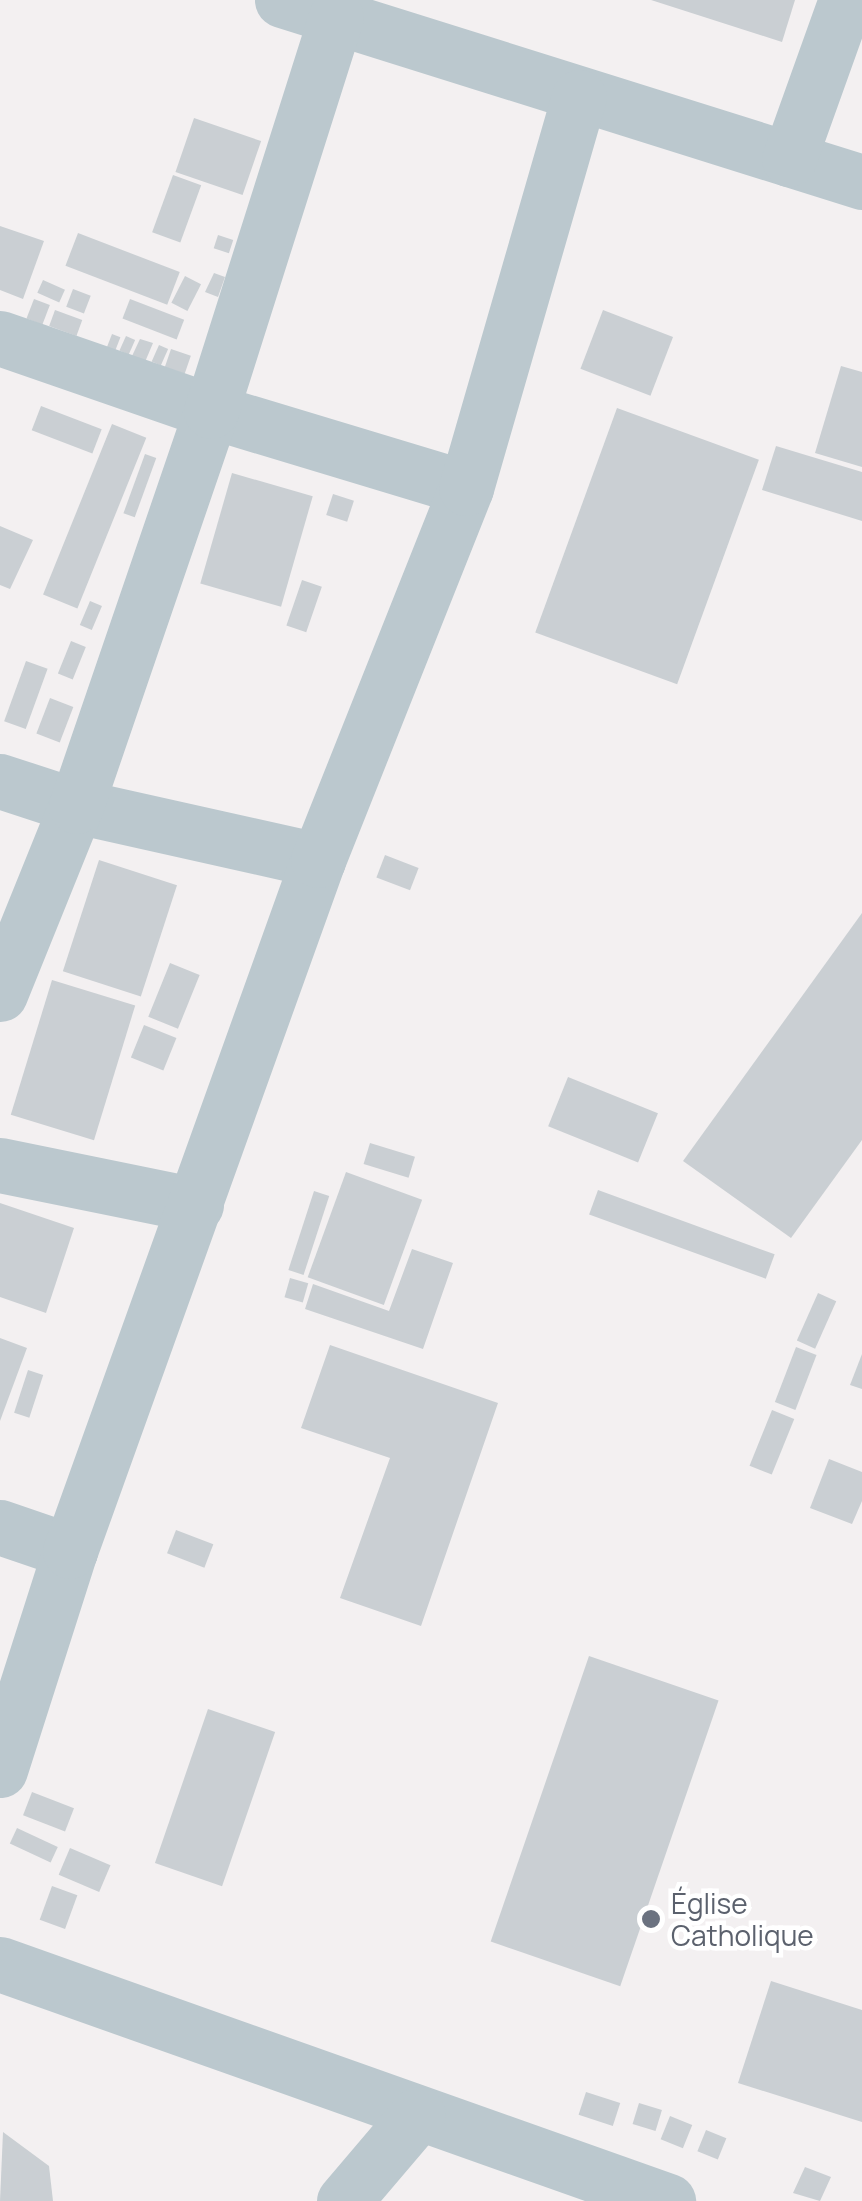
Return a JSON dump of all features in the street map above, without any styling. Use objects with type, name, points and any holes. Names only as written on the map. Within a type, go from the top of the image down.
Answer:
[{"type":"street","points":[[282,0],[580,97],[862,182]]},
{"type":"street","points":[[788,159],[846,0]]},
{"type":"street","points":[[0,994],[76,806],[211,410],[336,18]]},
{"type":"street","points":[[0,1770],[70,1550],[318,860],[466,488],[580,97]]},
{"type":"street","points":[[0,338],[211,410],[466,488]]},
{"type":"street","points":[[0,781],[76,806],[318,860]]},
{"type":"street","points":[[0,1165],[196,1205]]},
{"type":"street","points":[[0,1527],[70,1550]]},
{"type":"street","points":[[0,1964],[418,2114],[541,2183],[668,2201]]},
{"type":"street","points":[[344,2201],[418,2114]]},
{"type":"building","points":[[651,0],[795,0],[782,42]]},
{"type":"building","points":[[194,118],[261,141],[243,195],[175,172]]},
{"type":"building","points":[[173,175],[201,185],[180,243],[152,232]]},
{"type":"building","points":[[0,226],[44,241],[23,299],[0,290]]},
{"type":"building","points":[[78,233],[180,272],[167,305],[65,266]]},
{"type":"building","points":[[218,235],[233,240],[229,253],[214,248]]},
{"type":"building","points":[[214,273],[225,277],[218,297],[205,292]]},
{"type":"building","points":[[185,276],[201,284],[187,311],[171,303]]},
{"type":"building","points":[[43,280],[65,290],[59,303],[37,293]]},
{"type":"building","points":[[73,289],[91,296],[84,314],[66,307]]},
{"type":"building","points":[[34,299],[50,305],[42,325],[26,319]]},
{"type":"building","points":[[130,299],[184,320],[177,339],[122,319]]},
{"type":"building","points":[[55,310],[82,320],[76,336],[49,326]]},
{"type":"building","points":[[603,310],[673,337],[650,396],[580,369]]},
{"type":"building","points":[[112,334],[120,337],[114,353],[106,350]]},
{"type":"building","points":[[126,336],[135,340],[129,355],[119,351]]},
{"type":"building","points":[[140,339],[153,343],[145,362],[132,356]]},
{"type":"building","points":[[159,345],[168,349],[161,366],[152,361]]},
{"type":"building","points":[[171,349],[191,356],[185,374],[165,367]]},
{"type":"building","points":[[841,366],[862,372],[862,467],[815,453]]},
{"type":"building","points":[[41,406],[102,429],[92,454],[32,430]]},
{"type":"building","points":[[617,408],[759,460],[677,684],[535,633]]},
{"type":"building","points":[[112,424],[146,438],[77,608],[43,595]]},
{"type":"building","points":[[776,446],[862,472],[862,521],[762,490]]},
{"type":"building","points":[[145,454],[156,458],[135,517],[123,513]]},
{"type":"building","points":[[232,473],[313,496],[281,607],[200,584]]},
{"type":"building","points":[[333,494],[354,501],[347,522],[326,515]]},
{"type":"building","points":[[0,526],[33,540],[10,589],[0,585]]},
{"type":"building","points":[[302,580],[322,587],[306,632],[286,625]]},
{"type":"building","points":[[90,601],[102,606],[92,630],[80,625]]},
{"type":"building","points":[[71,641],[86,647],[73,679],[58,673]]},
{"type":"building","points":[[26,661],[48,669],[26,729],[4,721]]},
{"type":"building","points":[[50,698],[73,707],[60,742],[36,733]]},
{"type":"building","points":[[385,855],[419,868],[410,890],[376,877]]},
{"type":"building","points":[[99,860],[177,885],[141,997],[63,971]]},
{"type":"building","points":[[862,913],[862,1140],[791,1238],[683,1161]]},
{"type":"building","points":[[170,963],[200,975],[178,1029],[148,1017]]},
{"type":"building","points":[[52,980],[135,1005],[94,1140],[11,1115]]},
{"type":"building","points":[[144,1025],[176,1038],[163,1071],[131,1057]]},
{"type":"building","points":[[568,1077],[658,1113],[638,1162],[548,1126]]},
{"type":"building","points":[[370,1143],[415,1157],[409,1178],[364,1164]]},
{"type":"building","points":[[346,1172],[422,1200],[384,1305],[308,1277]]},
{"type":"building","points":[[598,1190],[775,1254],[766,1279],[589,1214]]},
{"type":"building","points":[[314,1191],[329,1196],[304,1275],[288,1270]]},
{"type":"building","points":[[0,1203],[74,1228],[46,1313],[0,1297]]},
{"type":"building","points":[[412,1249],[453,1263],[423,1349],[305,1309],[313,1284],[389,1311]]},
{"type":"building","points":[[290,1278],[308,1283],[303,1302],[284,1297]]},
{"type":"building","points":[[818,1293],[836,1301],[815,1349],[797,1341]]},
{"type":"building","points":[[0,1338],[27,1348],[0,1421]]},
{"type":"building","points":[[330,1345],[498,1403],[421,1626],[340,1598],[390,1458],[301,1428]]},
{"type":"building","points":[[796,1347],[817,1355],[795,1410],[775,1402]]},
{"type":"building","points":[[862,1354],[862,1389],[850,1385]]},
{"type":"building","points":[[28,1370],[43,1375],[29,1418],[14,1413]]},
{"type":"building","points":[[772,1410],[794,1419],[772,1475],[750,1466]]},
{"type":"building","points":[[829,1459],[862,1472],[862,1501],[852,1524],[810,1508]]},
{"type":"building","points":[[176,1530],[213,1544],[204,1568],[167,1553]]},
{"type":"building","points":[[589,1656],[719,1701],[620,1986],[491,1942]]},
{"type":"building","points":[[208,1709],[275,1732],[222,1886],[155,1863]]},
{"type":"building","points":[[32,1792],[74,1808],[65,1831],[23,1815]]},
{"type":"building","points":[[17,1828],[58,1847],[51,1862],[10,1843]]},
{"type":"building","points":[[70,1848],[111,1865],[99,1892],[59,1875]]},
{"type":"building","points":[[52,1886],[77,1895],[65,1929],[40,1920]]},
{"type":"building","points":[[771,1981],[862,2010],[862,2122],[738,2083]]},
{"type":"building","points":[[586,2092],[620,2103],[613,2126],[579,2115]]},
{"type":"building","points":[[639,2103],[662,2110],[656,2131],[633,2124]]},
{"type":"building","points":[[670,2116],[692,2125],[683,2148],[661,2139]]},
{"type":"building","points":[[706,2130],[726,2138],[718,2160],[697,2151]]},
{"type":"building","points":[[3,2132],[49,2166],[53,2201],[0,2201]]},
{"type":"building","points":[[805,2167],[831,2177],[820,2201],[793,2193]]},
{"type":"place","name":"Église Catholique","points":[[651,1919]]}]
